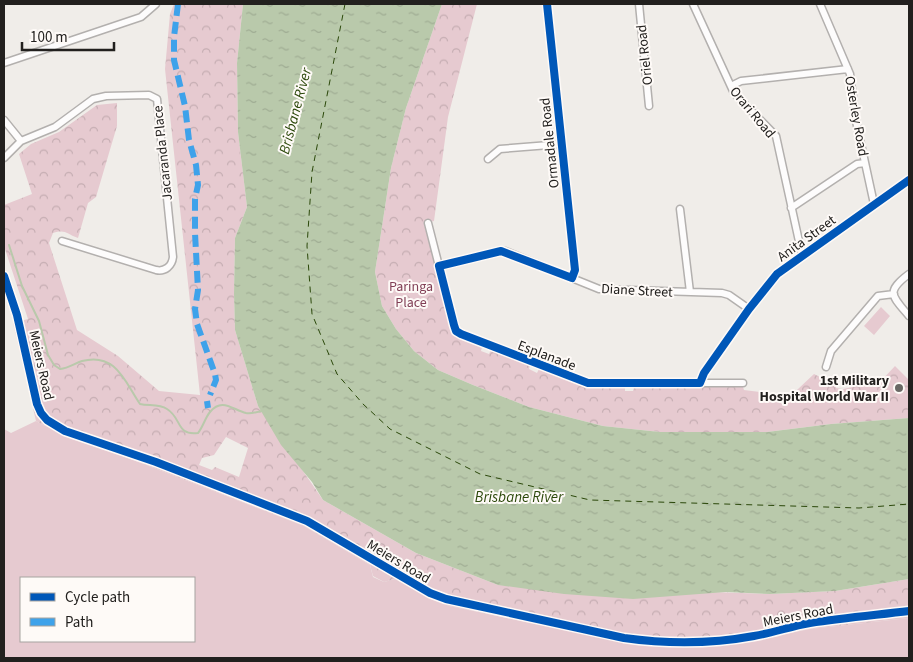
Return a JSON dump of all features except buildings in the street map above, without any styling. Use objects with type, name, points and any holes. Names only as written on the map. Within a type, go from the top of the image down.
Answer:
[{"type":"street","points":[[4,63],[141,17],[156,4]]},
{"type":"street","name":"Ormadale Road","points":[[546,4],[575,270],[572,278]]},
{"type":"street","name":"Oriel Road","points":[[639,4],[649,106]]},
{"type":"street","name":"Orari Road","points":[[694,4],[734,93],[776,136],[802,255]]},
{"type":"street","name":"Osterley Road","points":[[820,4],[848,69],[856,121],[874,204]]},
{"type":"street","points":[[730,86],[741,81],[848,69]]},
{"type":"street","name":"Jacaranda Place","points":[[4,158],[21,141],[55,128],[90,101],[99,97],[149,95],[157,99],[173,257],[170,266],[164,270],[156,270],[62,241]]},
{"type":"street","points":[[4,120],[21,141]]},
{"type":"street","points":[[488,159],[500,149],[562,144]]},
{"type":"street","points":[[792,208],[857,164],[865,163]]},
{"type":"street","name":"Anita Street","points":[[700,382],[749,309],[777,274],[909,180]]},
{"type":"street","points":[[680,209],[690,292]]},
{"type":"street","name":"Esplanade","points":[[428,223],[454,325],[461,334],[588,382],[743,383]]},
{"type":"street","name":"Diane Street","points":[[439,266],[501,251],[599,289],[722,293],[729,295],[749,309]]},
{"type":"street","points":[[909,274],[896,284],[894,294],[894,299],[909,316]]},
{"type":"street","name":"Meiers Road","points":[[4,276],[18,315],[39,409],[47,420],[65,431],[156,462],[307,521],[430,593],[446,599],[624,638],[688,643],[721,641],[755,636],[811,623],[909,611]]},
{"type":"street","points":[[826,367],[830,351],[878,296],[894,294]]},
{"type":"green space","points":[[174,4],[243,4],[237,63],[238,132],[247,207],[235,238],[235,330],[258,406],[323,500],[416,553],[498,585],[770,594],[835,591],[909,579],[909,618],[810,629],[745,642],[685,647],[635,644],[449,606],[395,579],[384,582],[373,576],[370,565],[304,526],[36,421],[13,323],[28,319],[4,246],[4,205],[32,194],[19,154],[31,144],[59,132],[97,105],[117,103],[117,126],[96,197],[88,203],[78,238],[63,232],[57,232],[53,233],[49,243],[77,330],[118,356],[159,391],[200,395],[165,69],[170,14]],"holes":[[[226,437],[248,448],[239,477],[215,467],[212,470],[199,465],[202,458],[214,455]]]},
{"type":"green space","name":"Paringa Place","points":[[442,4],[477,4],[448,117],[434,221],[424,224],[454,333],[482,347],[481,351],[489,354],[491,350],[530,365],[529,369],[537,373],[539,369],[584,385],[625,387],[625,391],[633,391],[634,387],[743,387],[744,390],[767,393],[782,404],[814,374],[824,379],[837,378],[836,388],[843,389],[881,381],[895,366],[909,380],[909,418],[831,424],[767,432],[660,432],[603,426],[529,407],[473,385],[438,370],[414,351],[396,329],[382,306],[375,272],[391,168],[406,108]]},
{"type":"green space","points":[[881,307],[890,316],[874,335],[864,326]]},
{"type":"green space","points":[[36,421],[304,526],[370,565],[373,577],[384,582],[395,579],[449,606],[635,644],[745,642],[810,629],[909,618],[909,658],[4,658],[4,429],[11,433]]},
{"type":"water","name":"Brisbane River","points":[[243,4],[442,4],[406,108],[391,168],[375,272],[382,306],[396,329],[414,351],[438,370],[473,385],[529,407],[603,426],[660,432],[767,432],[831,424],[909,418],[909,579],[835,591],[770,594],[726,592],[633,599],[564,594],[498,585],[416,553],[323,500],[312,482],[281,445],[258,406],[235,330],[235,238],[247,207],[238,132],[237,63]]},
{"type":"waterway","points":[[9,245],[22,286],[39,321],[48,355],[54,365],[60,369],[82,361],[94,359],[103,361],[118,371],[140,404],[164,407],[172,413],[186,432],[198,433],[210,412],[219,405],[228,406],[246,413],[262,411]]},
{"type":"ferry route","points":[[345,4],[312,172],[307,246],[312,314],[337,374],[363,404],[390,429],[480,474],[590,500],[859,508],[909,504]]},
{"type":"marked path","points":[[178,4],[174,37],[174,60],[185,106],[189,140],[196,165],[198,185],[195,199],[195,233],[198,290],[195,309],[197,324],[215,374],[216,380],[210,395]]},
{"type":"marked path","points":[[207,401],[208,408]]},
{"type":"cycle path","points":[[547,4],[575,270],[572,278],[501,251],[439,266],[454,325],[456,331],[461,334],[588,383],[700,383],[704,373],[749,309],[777,274],[909,180]]},
{"type":"cycle path","points":[[4,276],[17,315],[37,404],[47,420],[65,431],[156,462],[307,521],[430,593],[446,599],[624,638],[673,642],[738,639],[810,623],[909,611]]},
{"type":"place","name":"1st Military Hospital World War II","points":[[899,388]]}]
